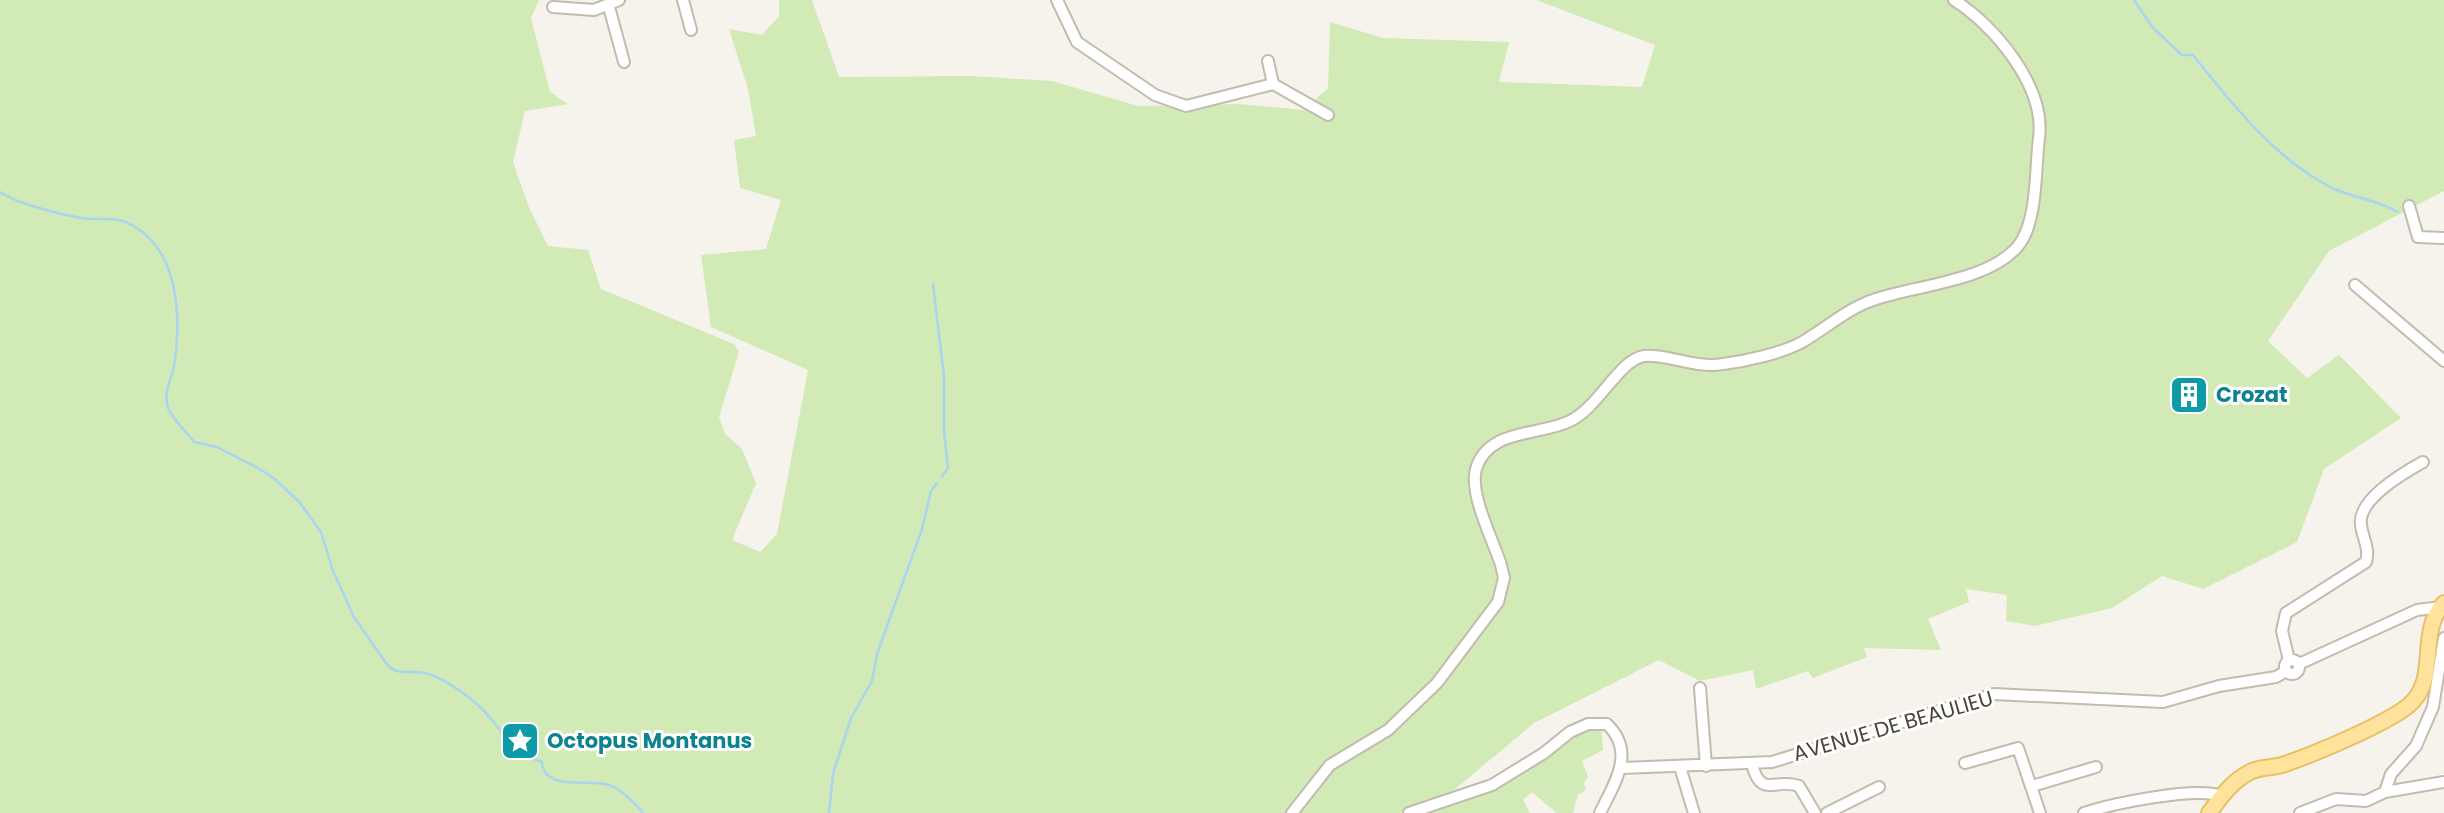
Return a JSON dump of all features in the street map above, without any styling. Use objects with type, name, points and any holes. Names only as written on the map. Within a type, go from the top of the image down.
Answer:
[{"type":"main road","points":[[2209,813],[2221,796],[2250,772],[2278,766],[2318,751],[2407,706],[2420,694],[2426,681],[2439,610]]},
{"type":"street","points":[[683,0],[691,30]]},
{"type":"street","points":[[1057,0],[1077,42],[1156,95],[1186,106],[1273,84],[1328,115]]},
{"type":"street","points":[[1292,813],[1330,765],[1388,730],[1437,683],[1498,601],[1504,578],[1473,485],[1477,467],[1490,449],[1510,436],[1569,422],[1606,392],[1631,361],[1646,356],[1679,363],[1720,365],[1784,350],[1803,342],[1853,308],[1878,298],[1974,273],[2004,258],[2018,246],[2030,226],[2039,116],[2024,76],[1998,37],[1985,23],[1954,0]]},
{"type":"street","points":[[553,6],[583,10],[614,3],[624,62]]},
{"type":"street","points":[[1268,61],[1273,84]]},
{"type":"street","points":[[2409,206],[2418,237],[2444,238]]},
{"type":"street","points":[[2355,285],[2444,362]]},
{"type":"street","points":[[2292,665],[2281,631],[2286,613],[2365,562],[2369,551],[2360,523],[2367,502],[2402,474],[2423,462]]},
{"type":"street","name":"AVENUE DE BEAULIEU","points":[[1622,768],[1772,762],[1994,694],[2163,702],[2219,686],[2276,677],[2292,665],[2417,610],[2439,610]]},
{"type":"street","points":[[2385,792],[2391,774],[2416,746],[2433,707],[2444,638]]},
{"type":"street","points":[[1700,688],[1706,766]]},
{"type":"street","points":[[1409,813],[1492,785],[1545,753],[1570,732],[1588,724],[1607,724],[1615,731],[1623,746],[1622,768],[1600,813]]},
{"type":"street","points":[[1965,763],[2017,747],[2022,754],[2040,813]]},
{"type":"street","points":[[1752,764],[1757,779],[1765,785],[1799,786],[1815,813]]},
{"type":"street","points":[[1680,767],[1694,813]]},
{"type":"street","points":[[2032,786],[2096,767]]},
{"type":"street","points":[[2300,813],[2336,799],[2366,801],[2385,792],[2444,782]]},
{"type":"street","points":[[1827,813],[1879,787]]},
{"type":"street","points":[[2084,813],[2112,804],[2175,796],[2208,793],[2221,796]]},
{"type":"green space","points":[[0,0],[539,0],[531,18],[550,92],[568,104],[525,111],[513,162],[528,205],[548,246],[588,250],[601,289],[734,344],[739,352],[719,417],[725,434],[742,449],[756,483],[732,540],[760,552],[777,534],[808,370],[711,327],[701,255],[766,249],[781,200],[740,188],[734,140],[756,136],[748,89],[729,29],[762,35],[779,16],[779,0],[812,0],[839,77],[972,76],[1052,81],[1138,106],[1239,104],[1304,110],[1328,88],[1330,22],[1383,38],[1509,42],[1499,82],[1642,87],[1655,45],[1536,0],[2444,0],[2444,191],[2329,251],[2268,341],[2307,378],[2339,355],[2401,418],[2324,469],[2297,542],[2203,589],[2162,576],[2112,608],[2035,626],[2006,621],[2007,595],[1966,589],[1969,602],[1928,619],[1941,650],[1864,648],[1867,657],[1813,678],[1808,671],[1756,689],[1753,670],[1700,681],[1659,660],[1534,723],[1436,805],[1492,785],[1570,732],[1601,723],[1603,750],[1582,761],[1588,777],[1583,784],[1586,786],[1584,792],[1578,794],[1573,813],[1556,813],[1532,792],[1523,800],[1530,813],[0,813]]},
{"type":"waterway","points":[[2134,0],[2153,28],[2182,55],[2193,55],[2239,111],[2292,162],[2332,188],[2398,212]]},
{"type":"waterway","points":[[0,192],[62,214],[129,223],[151,240],[162,255],[169,272],[177,310],[174,366],[166,397],[170,412],[194,442],[217,447],[258,468],[275,479],[300,503],[321,532],[333,571],[354,617],[388,666],[401,672],[430,675],[455,687],[480,707],[522,752],[542,762],[545,772],[551,778],[614,787],[643,813]]},
{"type":"waterway","points":[[933,284],[944,376],[944,431],[948,468],[942,476]]},
{"type":"waterway","points":[[829,813],[833,774],[851,718],[872,681],[877,654],[922,529],[931,491],[937,483]]},
{"type":"place","name":"Crozat","points":[[2189,395]]},
{"type":"place","name":"Octopus Montanus","points":[[520,741]]}]
